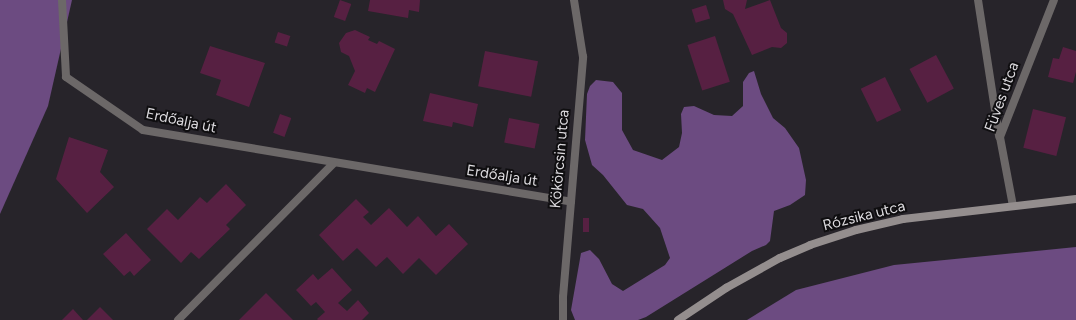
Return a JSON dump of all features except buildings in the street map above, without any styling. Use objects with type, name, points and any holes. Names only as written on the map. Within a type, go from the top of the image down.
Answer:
[{"type":"main road","name":"Rózsika utca","points":[[678,320],[726,288],[780,258],[810,245],[856,230],[903,219],[1076,199]]},
{"type":"street","name":"Erdőalja út","points":[[62,0],[66,77],[143,130],[571,202]]},
{"type":"street","name":"Kökörcsin utca","points":[[563,320],[563,297],[583,57],[574,0]]},
{"type":"street","points":[[978,0],[1000,137]]},
{"type":"street","name":"Füves utca","points":[[1013,206],[1000,137],[1054,0]]},
{"type":"street","points":[[178,320],[334,163]]},
{"type":"shaded area","points":[[0,0],[72,0],[48,106],[0,214]]},
{"type":"shaded area","points":[[754,71],[761,94],[773,118],[785,128],[799,148],[806,180],[805,195],[790,205],[774,211],[770,241],[766,245],[752,251],[646,317],[638,320],[575,320],[571,310],[581,253],[590,250],[599,259],[612,284],[623,291],[665,265],[670,258],[660,228],[643,209],[627,205],[603,175],[592,165],[585,140],[587,94],[590,86],[596,80],[613,82],[622,93],[622,130],[633,150],[662,160],[679,147],[682,133],[681,114],[684,107],[694,106],[714,115],[732,116],[743,106],[743,82],[749,73]]},
{"type":"shaded area","points":[[1076,247],[1076,320],[747,320],[796,290],[894,265]]}]
